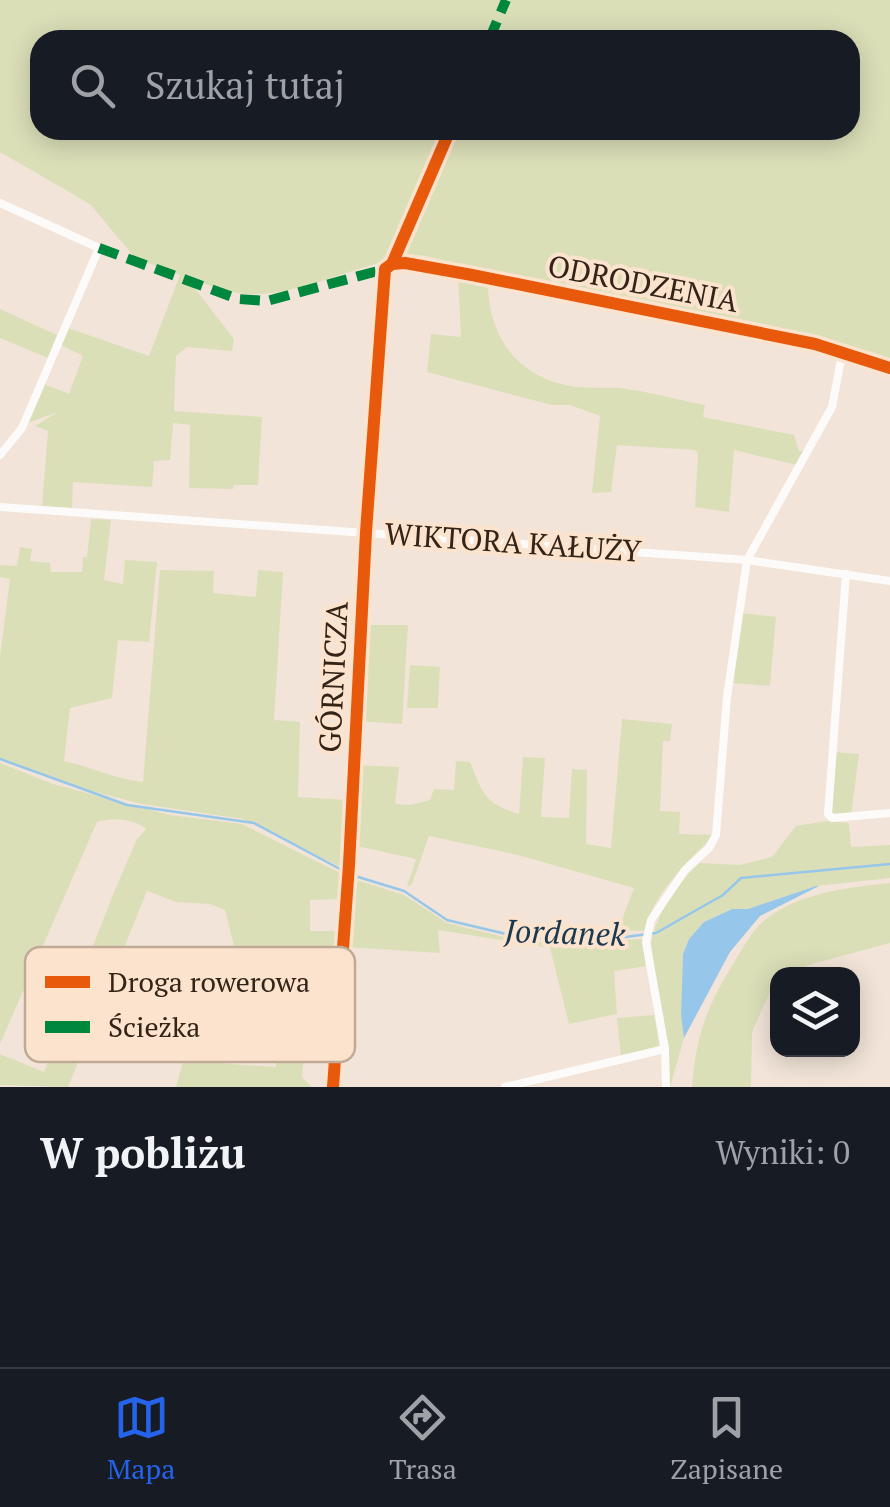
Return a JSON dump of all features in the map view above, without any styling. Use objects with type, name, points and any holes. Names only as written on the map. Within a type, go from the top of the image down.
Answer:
[{"type":"street","points":[[0,203],[100,248],[22,428],[0,454]]},
{"type":"street","name":"ODRODZENIA","points":[[385,269],[405,262],[472,275],[816,344],[890,368]]},
{"type":"street","name":"GÓRNICZA","points":[[343,947],[385,269]]},
{"type":"street","points":[[666,1087],[665,1049],[648,935],[651,920],[685,870],[716,836],[727,697],[747,560],[832,407],[842,354]]},
{"type":"street","name":"WIKTORA KAŁUŻY","points":[[0,506],[747,560],[890,581]]},
{"type":"street","points":[[846,574],[828,814],[832,818],[890,813]]},
{"type":"street","points":[[505,1087],[665,1049]]},
{"type":"street","name":"GÓRNICZA","points":[[333,1087],[335,1062]]},
{"type":"green space","points":[[0,0],[890,0],[890,364],[852,351],[420,255],[375,264],[305,286],[259,294],[231,292],[186,277],[234,339],[232,351],[187,347],[176,356],[174,411],[262,417],[258,485],[189,488],[190,425],[173,423],[170,460],[154,461],[152,487],[73,482],[72,508],[42,506],[48,431],[35,426],[58,412],[28,423],[44,384],[69,394],[83,356],[61,345],[68,328],[149,356],[180,275],[135,258],[90,204],[0,152]]},
{"type":"green space","points":[[458,275],[488,282],[493,318],[507,348],[518,361],[547,379],[572,386],[631,389],[705,405],[703,417],[794,435],[799,452],[806,449],[797,465],[734,450],[729,512],[695,507],[695,450],[617,445],[611,492],[592,493],[600,416],[570,405],[552,405],[427,372],[431,334],[461,337]]},
{"type":"green space","points":[[0,309],[57,335],[48,358],[0,338]]},
{"type":"green space","points":[[91,519],[111,520],[104,580],[123,584],[125,560],[157,562],[149,642],[118,640],[112,698],[70,708],[64,761],[143,782],[160,570],[214,571],[213,593],[256,597],[258,570],[283,572],[274,720],[300,722],[298,797],[348,800],[345,869],[243,819],[142,804],[76,787],[0,758],[0,656],[10,579],[0,577],[0,565],[17,566],[20,547],[32,549],[30,561],[50,563],[51,572],[82,572]]},
{"type":"green space","points":[[742,613],[776,617],[770,686],[733,683]]},
{"type":"green space","points":[[365,625],[408,625],[402,724],[358,721]]},
{"type":"green space","points":[[410,665],[440,667],[438,708],[407,708]]},
{"type":"green space","points":[[622,719],[672,724],[670,741],[663,741],[660,811],[680,812],[679,834],[714,835],[663,892],[646,931],[618,930],[634,888],[514,854],[429,836],[412,884],[407,887],[416,859],[352,845],[355,765],[399,767],[395,804],[410,805],[430,800],[434,789],[454,790],[456,761],[470,762],[486,796],[498,806],[519,814],[523,757],[545,758],[541,817],[569,818],[572,769],[587,770],[586,844],[611,848]]},
{"type":"green space","points":[[834,752],[859,754],[851,816],[830,813]]},
{"type":"green space","points":[[0,763],[53,784],[170,815],[242,824],[342,874],[341,899],[310,900],[310,931],[339,931],[338,947],[234,947],[225,910],[210,904],[176,902],[147,891],[124,947],[93,947],[137,839],[146,829],[123,820],[97,822],[42,947],[25,947],[25,987],[0,1044]]},
{"type":"green space","points":[[826,821],[849,823],[851,847],[890,845],[890,878],[816,886],[748,909],[731,909],[704,922],[689,939],[683,954],[684,1038],[670,1087],[651,943],[669,899],[700,863],[740,865],[772,857],[796,826]]},
{"type":"green space","points":[[350,878],[404,895],[447,923],[508,938],[578,942],[642,939],[646,966],[614,971],[617,1014],[569,1024],[550,948],[438,930],[440,953],[346,947]]},
{"type":"green space","points":[[890,883],[890,943],[805,967],[770,967],[770,992],[752,1032],[751,1087],[692,1087],[708,1012],[754,931],[781,909],[836,890]]},
{"type":"green space","points":[[654,1015],[657,1048],[621,1057],[617,1018]]},
{"type":"green space","points":[[0,1054],[44,1072],[48,1062],[78,1062],[68,1087],[0,1085]]},
{"type":"green space","points":[[183,1062],[276,1067],[276,1062],[304,1062],[302,1077],[312,1087],[176,1087]]},
{"type":"water","points":[[816,886],[760,916],[730,952],[684,1038],[683,954],[689,939],[704,922],[732,909],[748,909]]},
{"type":"waterway","name":"Jordanek","points":[[0,759],[127,805],[254,823],[340,869]]},
{"type":"waterway","name":"Jordanek","points":[[355,876],[404,891],[447,920],[506,934],[522,931],[532,938],[625,937],[656,933],[723,895],[741,878],[890,864]]},
{"type":"marked path","points":[[493,30],[506,0]]},
{"type":"marked path","points":[[99,248],[238,299],[267,301],[385,269]]},
{"type":"cycle path","points":[[392,264],[446,140]]},
{"type":"cycle path","points":[[343,947],[385,269],[405,263],[472,275],[815,344],[890,368]]},
{"type":"cycle path","points":[[333,1087],[335,1062]]}]
